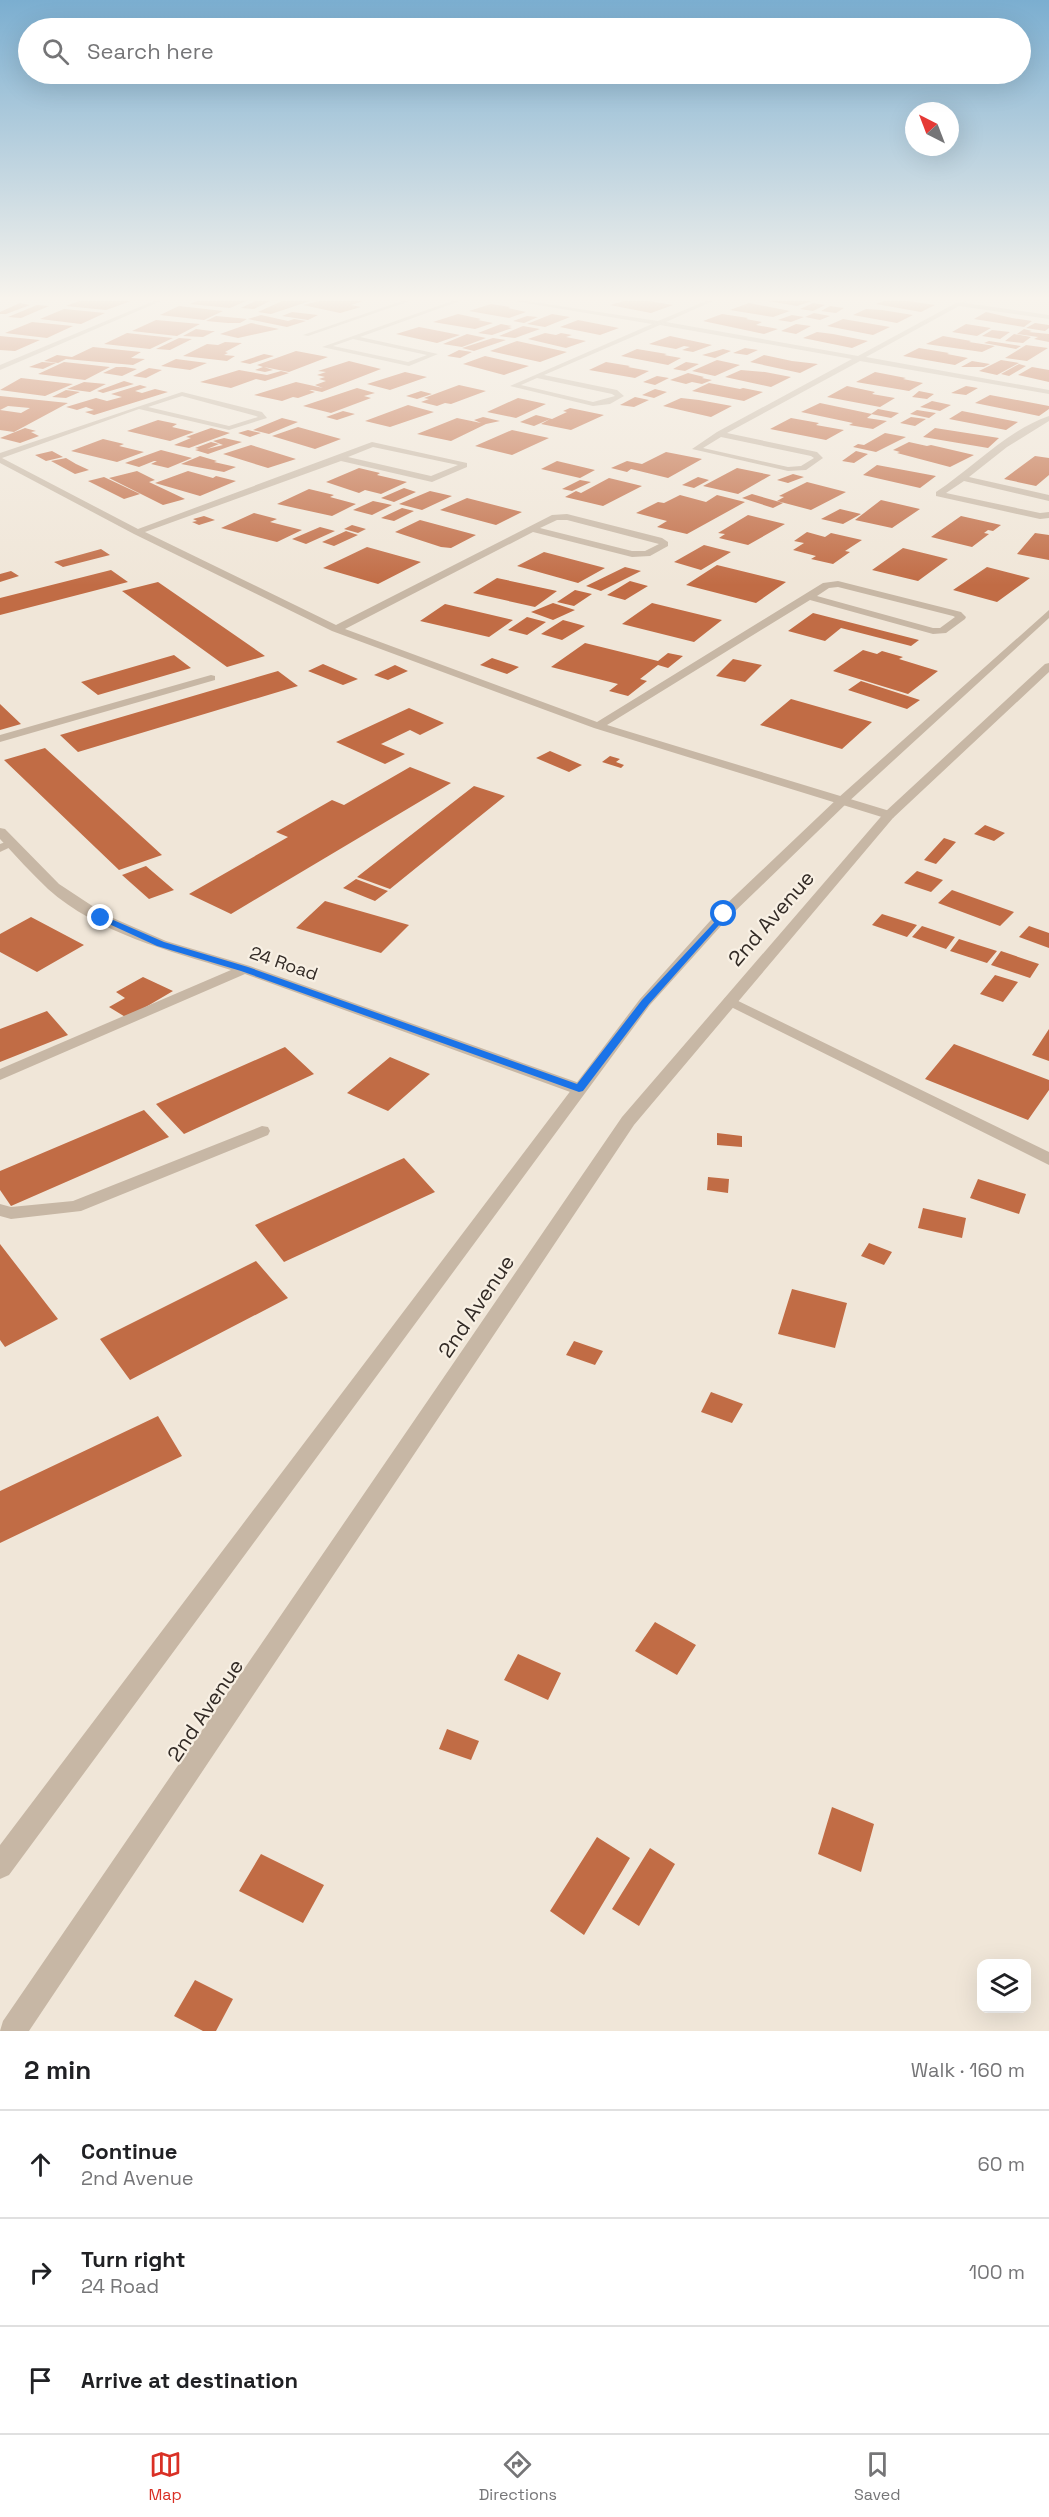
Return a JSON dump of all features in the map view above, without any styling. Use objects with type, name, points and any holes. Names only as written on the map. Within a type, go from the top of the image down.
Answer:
[{"type":"street","points":[[0,458],[176,396]]},
{"type":"street","points":[[139,407],[229,428],[263,418],[259,414],[189,396]]},
{"type":"street","points":[[557,396],[593,404],[607,402],[620,396]]},
{"type":"street","points":[[720,434],[814,454],[819,458],[802,468],[788,469],[696,449],[720,434],[791,396]]},
{"type":"street","points":[[1049,418],[1011,438],[981,460],[963,478],[939,494],[1040,516],[1049,515]]},
{"type":"street","points":[[137,532],[340,458],[369,445],[464,464],[432,479],[340,458]]},
{"type":"street","points":[[0,458],[137,532],[336,629],[598,726],[889,815]]},
{"type":"street","points":[[963,478],[1049,498]]},
{"type":"street","points":[[336,629],[555,517],[567,517],[659,540],[665,544],[647,554],[640,555],[532,529]]},
{"type":"street","points":[[598,726],[826,585],[838,584],[961,616],[942,632],[933,631],[809,597]]},
{"type":"street","name":"2nd Avenue","points":[[0,1866],[645,1002],[724,914],[842,801],[1049,614]]},
{"type":"street","name":"2nd Avenue","points":[[13,2031],[628,1121],[889,815],[1049,666]]},
{"type":"street","points":[[0,739],[211,678]]},
{"type":"street","name":"24 Road","points":[[0,832],[6,846],[54,887],[101,918],[161,944],[245,969],[579,1089]]},
{"type":"street","points":[[0,1075],[245,969]]},
{"type":"street","points":[[730,1000],[1049,1159]]},
{"type":"street","points":[[0,1210],[11,1213],[75,1207],[261,1131]]},
{"type":"building","points":[[0,396],[68,403],[14,432],[0,430],[0,410]],"holes":[[[8,406],[30,408],[21,413],[0,410]]]},
{"type":"building","points":[[54,396],[71,396],[66,398],[52,397]]},
{"type":"building","points":[[118,396],[156,396],[94,415],[85,412],[94,410],[86,407],[77,410],[66,407],[96,398],[107,401],[122,397]]},
{"type":"building","points":[[258,396],[304,396],[282,401]]},
{"type":"building","points":[[334,396],[365,396],[371,398],[331,413],[303,406]]},
{"type":"building","points":[[407,396],[427,396],[417,399]]},
{"type":"building","points":[[430,396],[473,396],[451,404],[445,403],[437,406],[421,402],[429,399],[424,398]]},
{"type":"building","points":[[717,396],[755,396],[744,401]]},
{"type":"building","points":[[882,396],[895,398],[880,407],[827,397]]},
{"type":"building","points":[[913,396],[932,396],[927,399],[912,397]]},
{"type":"building","points":[[989,396],[994,396],[1049,406],[1049,409],[1039,416],[975,403]]},
{"type":"building","points":[[635,397],[649,400],[634,407],[620,405]]},
{"type":"building","points":[[518,398],[546,404],[516,418],[487,412]]},
{"type":"building","points":[[681,398],[732,406],[711,417],[663,406]]},
{"type":"building","points":[[932,401],[951,405],[940,411],[920,407]]},
{"type":"building","points":[[820,403],[872,414],[867,418],[887,421],[873,429],[801,412]]},
{"type":"building","points":[[408,405],[434,412],[390,427],[365,421]]},
{"type":"building","points":[[570,408],[604,415],[571,430],[541,424],[550,419],[534,426],[520,422],[536,415],[552,419],[567,412],[563,411]]},
{"type":"building","points":[[878,409],[899,413],[891,418],[871,414]]},
{"type":"building","points":[[917,410],[936,413],[929,418],[910,414]]},
{"type":"building","points":[[343,411],[355,414],[337,420],[326,417]]},
{"type":"building","points":[[962,411],[1018,422],[1006,430],[949,419]]},
{"type":"building","points":[[483,417],[500,421],[486,424],[451,441],[417,434],[457,418],[481,423],[474,420]]},
{"type":"building","points":[[911,417],[926,419],[915,426],[900,423]]},
{"type":"building","points":[[282,418],[298,422],[269,434],[253,430]]},
{"type":"building","points":[[791,418],[844,430],[826,440],[770,429]]},
{"type":"building","points":[[158,420],[177,424],[172,427],[194,432],[170,441],[127,431]]},
{"type":"building","points":[[298,427],[341,439],[315,449],[272,436]]},
{"type":"building","points":[[25,428],[36,431],[31,432],[39,436],[20,443],[0,438]]},
{"type":"building","points":[[211,428],[230,433],[189,448],[174,445],[191,438],[186,437]]},
{"type":"building","points":[[935,428],[999,438],[988,448],[923,437]]},
{"type":"building","points":[[248,430],[261,433],[250,437],[238,433]]},
{"type":"building","points":[[512,430],[549,438],[512,455],[475,446]]},
{"type":"building","points":[[885,433],[906,437],[876,452],[853,447],[858,444],[864,445]]},
{"type":"building","points":[[224,438],[242,442],[208,454],[195,450],[211,442],[219,444],[207,449],[223,445],[213,441]]},
{"type":"building","points":[[103,439],[124,444],[119,446],[144,452],[117,462],[71,451]]},
{"type":"building","points":[[909,442],[974,455],[950,467],[893,450]]},
{"type":"building","points":[[251,445],[296,459],[268,468],[223,454]]},
{"type":"building","points":[[161,450],[192,458],[168,468],[151,464],[157,461],[139,467],[125,463]]},
{"type":"building","points":[[52,451],[63,457],[46,461],[35,455]]},
{"type":"building","points":[[856,451],[868,454],[854,463],[842,461]]},
{"type":"building","points":[[666,452],[702,459],[668,478],[631,469],[627,472],[611,468],[627,461],[642,464]]},
{"type":"building","points":[[200,456],[236,467],[224,472],[181,464]]},
{"type":"building","points":[[1035,456],[1049,458],[1049,475],[1036,486],[1004,479]]},
{"type":"building","points":[[66,458],[89,470],[75,474],[51,461]]},
{"type":"building","points":[[557,461],[595,470],[580,478],[541,469]]},
{"type":"building","points":[[877,465],[936,476],[920,488],[863,475]]},
{"type":"building","points":[[359,468],[407,482],[381,494],[365,490],[359,493],[326,482]]},
{"type":"building","points":[[737,468],[771,475],[738,494],[703,486]]},
{"type":"building","points":[[137,471],[155,480],[149,482],[185,499],[163,505],[109,478]]},
{"type":"building","points":[[188,471],[236,481],[200,496],[155,483]]},
{"type":"building","points":[[793,474],[804,477],[788,483],[777,480]]},
{"type":"building","points":[[104,477],[140,494],[124,499],[88,481]]},
{"type":"building","points":[[698,477],[709,480],[694,488],[682,485]]},
{"type":"building","points":[[609,478],[642,486],[603,506],[565,497],[576,491],[581,493]]},
{"type":"building","points":[[580,480],[591,482],[572,491],[562,489]]},
{"type":"building","points":[[807,482],[846,492],[811,510],[777,501],[784,497],[779,496]]},
{"type":"building","points":[[404,488],[416,492],[394,502],[381,498]]},
{"type":"building","points":[[309,489],[334,495],[330,497],[356,504],[332,516],[277,504]]},
{"type":"building","points":[[430,491],[452,496],[422,510],[399,504]]},
{"type":"building","points":[[752,494],[783,503],[773,508],[742,498]]},
{"type":"building","points":[[680,495],[706,502],[717,495],[745,502],[687,534],[657,527],[667,521],[636,513],[658,502],[664,503]]},
{"type":"building","points":[[467,498],[522,512],[496,525],[440,510]]},
{"type":"building","points":[[881,500],[920,509],[892,528],[855,520]]},
{"type":"building","points":[[373,501],[392,505],[372,515],[353,510]]},
{"type":"building","points":[[402,508],[414,511],[394,521],[381,518]]},
{"type":"building","points":[[840,509],[861,514],[843,524],[821,519]]},
{"type":"building","points":[[254,513],[277,519],[270,522],[302,530],[277,542],[221,528]]},
{"type":"building","points":[[748,515],[785,524],[748,545],[719,538],[725,534],[718,533]]},
{"type":"building","points":[[204,516],[215,520],[199,525],[192,522],[197,521],[193,519]]},
{"type":"building","points":[[961,516],[1001,525],[993,531],[988,530],[984,533],[989,534],[972,547],[931,537]]},
{"type":"building","points":[[420,520],[476,535],[451,548],[395,532]]},
{"type":"building","points":[[352,525],[366,529],[358,533],[344,529]]},
{"type":"building","points":[[320,527],[335,531],[306,544],[292,539]]},
{"type":"building","points":[[346,531],[358,535],[334,546],[322,542]]},
{"type":"building","points":[[807,532],[825,537],[831,533],[862,540],[845,551],[850,552],[833,564],[811,559],[816,556],[793,550],[804,543],[794,541]]},
{"type":"building","points":[[1035,533],[1049,535],[1049,560],[1017,554]]},
{"type":"building","points":[[704,545],[731,552],[701,570],[674,562]]},
{"type":"building","points":[[367,547],[421,562],[378,584],[323,568]]},
{"type":"building","points":[[903,548],[948,559],[918,581],[872,570]]},
{"type":"building","points":[[101,549],[110,555],[63,567],[54,562]]},
{"type":"building","points":[[544,552],[605,568],[578,583],[517,566]]},
{"type":"building","points":[[717,565],[786,582],[756,603],[686,585]]},
{"type":"building","points":[[625,567],[641,571],[601,591],[586,586]]},
{"type":"building","points":[[987,567],[1030,578],[997,602],[953,590]]},
{"type":"building","points":[[111,570],[128,582],[0,615],[0,598]]},
{"type":"building","points":[[11,571],[19,576],[0,582],[0,574]]},
{"type":"building","points":[[497,578],[557,591],[535,607],[473,593]]},
{"type":"building","points":[[630,581],[648,586],[625,600],[607,595]]},
{"type":"building","points":[[158,582],[265,656],[227,667],[122,591]]},
{"type":"building","points":[[575,590],[592,594],[574,606],[557,602]]},
{"type":"building","points":[[553,603],[575,610],[553,620],[531,612]]},
{"type":"building","points":[[652,603],[722,620],[694,642],[622,624]]},
{"type":"building","points":[[445,604],[513,620],[489,637],[420,621]]},
{"type":"building","points":[[813,613],[919,640],[911,646],[841,628],[825,641],[788,631]]},
{"type":"building","points":[[527,617],[546,622],[527,635],[508,630]]},
{"type":"building","points":[[563,620],[585,626],[562,640],[541,634]]},
{"type":"building","points":[[585,643],[658,661],[668,653],[683,656],[668,668],[658,665],[640,679],[647,681],[628,696],[609,691],[618,684],[551,667]]},
{"type":"building","points":[[863,650],[877,654],[882,651],[903,657],[899,659],[938,671],[908,694],[833,671]]},
{"type":"building","points":[[174,655],[191,668],[98,695],[81,682]]},
{"type":"building","points":[[492,658],[519,667],[507,674],[480,665]]},
{"type":"building","points":[[733,659],[762,665],[745,682],[716,676]]},
{"type":"building","points":[[323,664],[358,679],[343,685],[308,671]]},
{"type":"building","points":[[395,665],[408,671],[388,680],[374,675]]},
{"type":"building","points":[[278,671],[298,686],[78,752],[60,735]]},
{"type":"building","points":[[861,681],[920,700],[907,709],[848,690]]},
{"type":"building","points":[[791,699],[872,722],[842,749],[760,725]]},
{"type":"building","points":[[0,704],[21,724],[0,730]]},
{"type":"building","points":[[409,708],[444,723],[420,735],[410,730],[381,744],[405,754],[385,764],[336,742]]},
{"type":"building","points":[[45,748],[162,855],[119,870],[4,760]]},
{"type":"building","points":[[550,751],[582,765],[569,772],[536,758]]},
{"type":"building","points":[[610,756],[620,759],[616,762],[624,765],[621,768],[602,762]]},
{"type":"building","points":[[410,767],[451,783],[231,914],[189,894],[288,837],[276,832],[332,800],[344,805]]},
{"type":"building","points":[[474,786],[505,796],[390,889],[357,877]]},
{"type":"building","points":[[985,825],[1005,833],[994,841],[974,834]]},
{"type":"building","points":[[944,838],[956,842],[936,864],[924,860]]},
{"type":"building","points":[[146,866],[174,890],[149,899],[122,875]]},
{"type":"building","points":[[917,871],[943,880],[931,892],[904,883]]},
{"type":"building","points":[[356,879],[388,891],[375,901],[343,888]]},
{"type":"building","points":[[952,890],[1014,912],[1000,926],[938,903]]},
{"type":"building","points":[[325,901],[409,925],[381,953],[296,928]]},
{"type":"building","points":[[882,914],[917,925],[907,937],[872,925]]},
{"type":"building","points":[[31,917],[84,945],[37,972],[0,952],[0,934]]},
{"type":"building","points":[[922,926],[955,937],[946,949],[912,937]]},
{"type":"building","points":[[1029,926],[1049,933],[1049,948],[1019,937]]},
{"type":"building","points":[[959,939],[997,951],[987,963],[950,951]]},
{"type":"building","points":[[1001,951],[1039,964],[1030,978],[991,965]]},
{"type":"building","points":[[995,975],[1018,982],[1003,1002],[980,994]]},
{"type":"building","points":[[143,977],[173,991],[127,1018],[109,1007],[125,998],[116,992]]},
{"type":"building","points":[[47,1011],[68,1035],[0,1062],[0,1029]]},
{"type":"building","points":[[1049,1029],[1049,1061],[1032,1055]]},
{"type":"building","points":[[954,1044],[1049,1080],[1049,1090],[1028,1120],[925,1079]]},
{"type":"building","points":[[285,1047],[314,1074],[184,1134],[156,1104]]},
{"type":"building","points":[[390,1057],[430,1074],[388,1111],[347,1093]]},
{"type":"building","points":[[144,1110],[169,1137],[11,1206],[0,1190],[0,1171]]},
{"type":"building","points":[[717,1133],[742,1136],[742,1147],[717,1145]]},
{"type":"building","points":[[404,1158],[435,1192],[284,1262],[255,1225]]},
{"type":"building","points":[[708,1177],[729,1179],[728,1193],[707,1190]]},
{"type":"building","points":[[978,1179],[1026,1194],[1019,1214],[970,1198]]},
{"type":"building","points":[[923,1208],[966,1218],[962,1238],[918,1228]]},
{"type":"building","points":[[869,1243],[892,1252],[884,1265],[861,1256]]},
{"type":"building","points":[[0,1244],[58,1319],[5,1347],[0,1340]]},
{"type":"building","points":[[256,1261],[288,1298],[130,1380],[100,1339]]},
{"type":"building","points":[[792,1289],[847,1303],[835,1348],[778,1334]]},
{"type":"building","points":[[574,1341],[603,1351],[595,1365],[566,1355]]},
{"type":"building","points":[[711,1392],[743,1404],[732,1423],[701,1412]]},
{"type":"building","points":[[158,1416],[182,1456],[0,1543],[0,1491]]},
{"type":"building","points":[[655,1622],[696,1645],[677,1675],[635,1651]]},
{"type":"building","points":[[518,1654],[561,1673],[548,1700],[504,1680]]},
{"type":"building","points":[[447,1729],[479,1741],[471,1760],[439,1749]]},
{"type":"building","points":[[832,1807],[874,1824],[861,1872],[818,1854]]},
{"type":"building","points":[[597,1837],[630,1858],[584,1935],[550,1911]]},
{"type":"building","points":[[650,1848],[675,1864],[639,1926],[612,1909]]},
{"type":"building","points":[[261,1854],[324,1885],[303,1923],[239,1891]]},
{"type":"building","points":[[195,1980],[233,1999],[216,2031],[203,2031],[174,2016]]},
{"type":"route","points":[[101,918],[161,944],[245,969],[579,1089],[645,1002],[724,914]]}]
